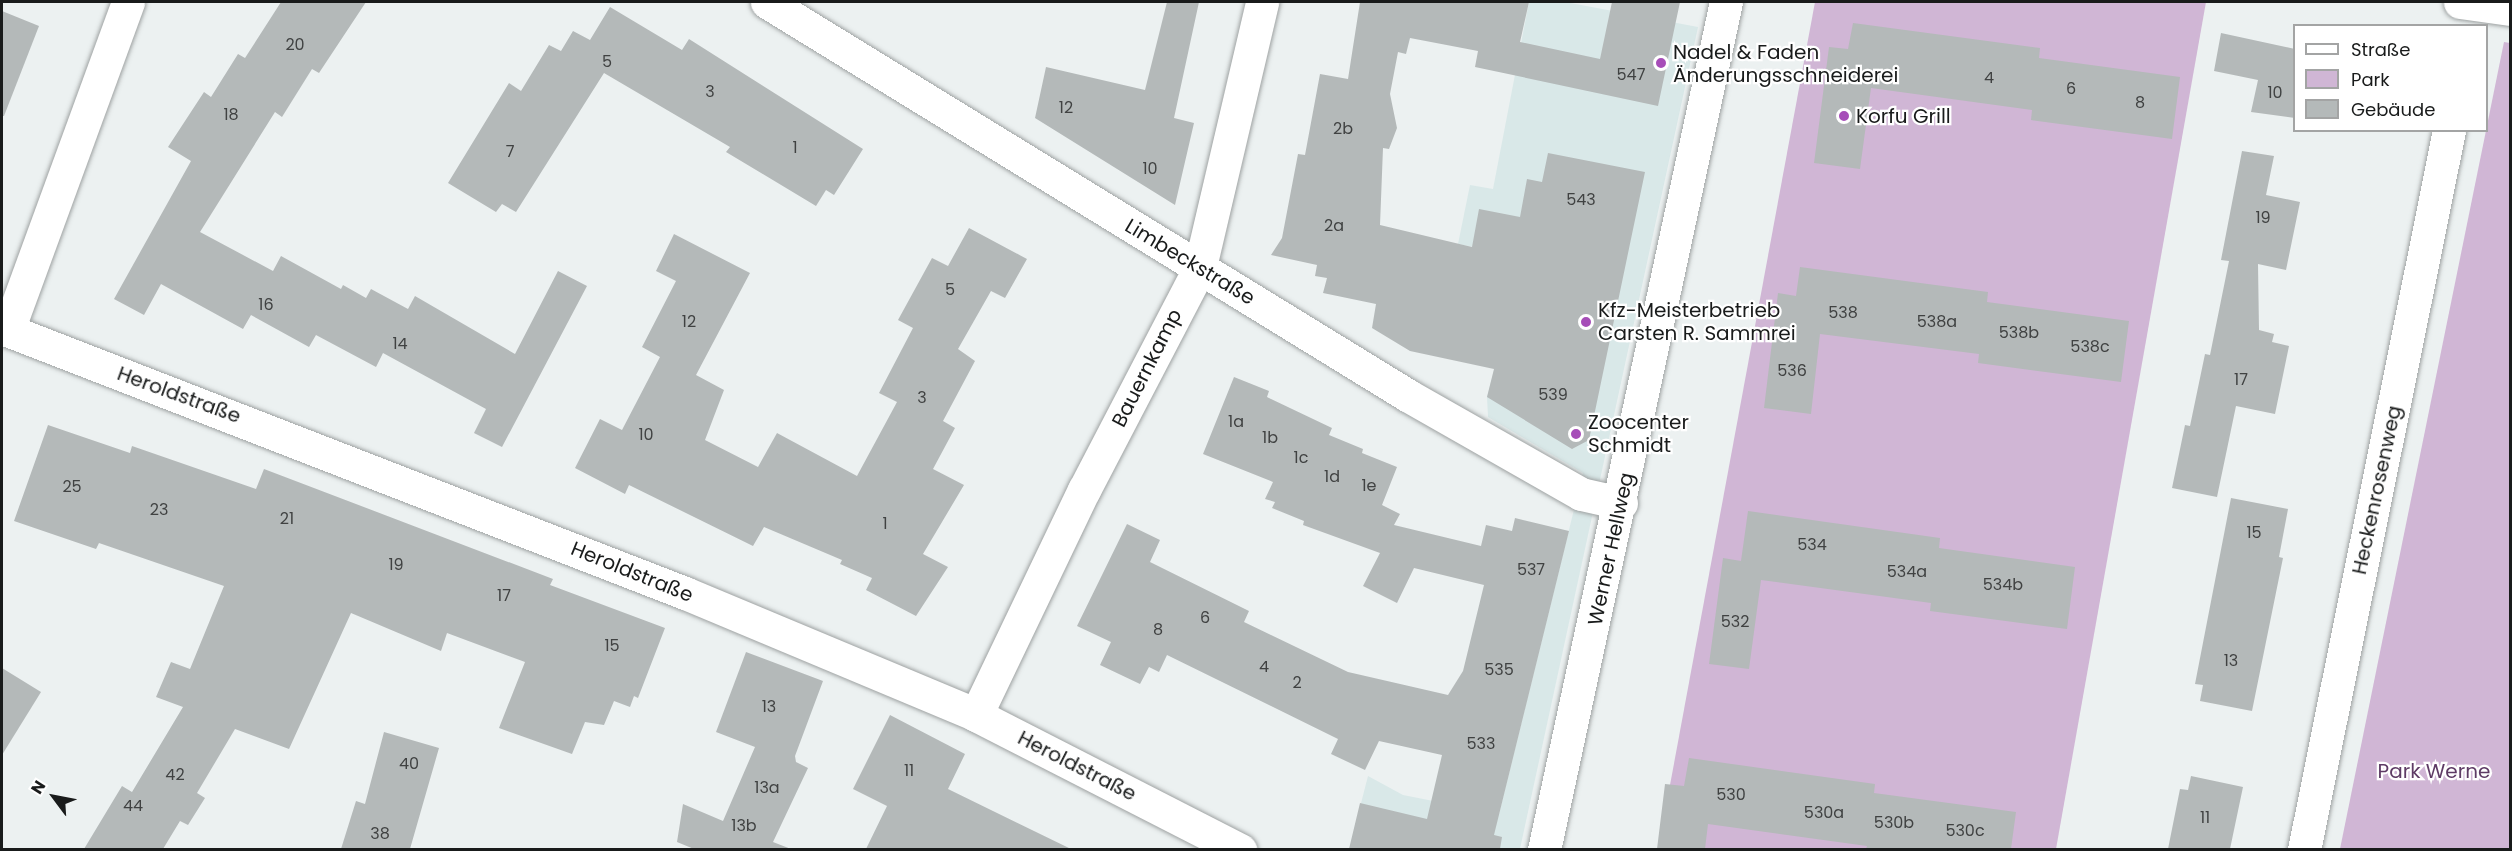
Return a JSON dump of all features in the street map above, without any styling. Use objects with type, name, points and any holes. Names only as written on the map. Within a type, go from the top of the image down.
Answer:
[{"type":"street","name":"Heroldstraße","points":[[128,2],[5,329],[674,588],[976,715],[1240,849]]},
{"type":"street","name":"Limbeckstraße","points":[[767,2],[1407,395],[1581,494],[1621,503]]},
{"type":"street","name":"Bauernkamp","points":[[976,715],[1084,490],[1200,267],[1262,2]]},
{"type":"street","name":"Werner Hellweg","points":[[1544,849],[1621,503],[1726,2]]},
{"type":"street","points":[[2469,10],[2511,9]]},
{"type":"street","name":"Heckenrosenweg","points":[[2304,849],[2450,132]]},
{"type":"shaded area","points":[[1529,2],[1565,2],[1698,27],[1520,849],[1349,850],[1368,776],[1403,795],[1499,814],[1583,473],[1488,417],[1487,397],[1524,257],[1458,244],[1470,185],[1493,189]]},
{"type":"green space","points":[[1815,2],[2206,2],[2056,849],[1658,850]]},
{"type":"green space","name":"Park Werne","points":[[2504,42],[2510,43],[2510,849],[2340,849],[2486,132],[2488,132],[2488,121]]},
{"type":"building","points":[[281,2],[366,2],[319,73],[312,69],[282,117],[275,112],[200,232],[273,271],[281,256],[341,289],[343,285],[366,298],[371,289],[408,309],[415,296],[515,354],[558,271],[587,286],[502,447],[474,433],[486,409],[383,353],[376,367],[316,335],[309,347],[251,315],[243,329],[161,284],[144,315],[114,299],[191,161],[168,147],[204,92],[211,97],[238,54],[245,58]]},
{"type":"building","points":[[1167,2],[1199,2],[1174,118],[1194,123],[1175,205],[1035,118],[1046,67],[1145,90]]},
{"type":"building","points":[[1360,2],[1529,2],[1520,42],[1600,59],[1612,2],[1680,2],[1658,106],[1475,67],[1478,51],[1410,38],[1406,54],[1398,52],[1390,94],[1397,128],[1389,149],[1383,148],[1380,225],[1472,247],[1479,209],[1520,217],[1527,179],[1542,182],[1548,153],[1645,172],[1589,440],[1572,449],[1487,397],[1494,369],[1410,351],[1372,328],[1376,304],[1323,293],[1327,278],[1315,276],[1317,265],[1271,255],[1282,238],[1298,154],[1305,155],[1320,74],[1348,79]]},
{"type":"building","points":[[610,7],[682,50],[689,39],[863,149],[834,195],[826,190],[816,206],[726,152],[730,147],[604,73],[516,212],[502,204],[496,212],[448,183],[509,83],[521,91],[549,45],[561,51],[573,31],[590,40]]},
{"type":"building","points":[[2,11],[39,26],[4,116],[2,116]]},
{"type":"building","points":[[1853,23],[2040,48],[2039,58],[2180,77],[2172,139],[2031,120],[2032,110],[1871,88],[1860,169],[1814,163],[1829,47],[1848,49]]},
{"type":"building","points":[[2221,33],[2293,49],[2293,118],[2251,112],[2258,80],[2214,71]]},
{"type":"building","points":[[2242,151],[2274,156],[2266,195],[2300,202],[2286,270],[2258,264],[2259,330],[2274,334],[2272,342],[2289,346],[2275,414],[2236,406],[2217,497],[2172,488],[2185,425],[2190,426],[2205,354],[2210,355],[2229,261],[2221,260]]},
{"type":"building","points":[[969,228],[1027,259],[1005,298],[991,291],[958,349],[975,361],[943,421],[955,428],[933,469],[964,485],[923,554],[948,567],[916,616],[866,590],[872,578],[840,564],[842,560],[764,527],[753,546],[629,485],[625,494],[575,468],[600,419],[622,430],[660,357],[642,347],[676,281],[656,271],[674,234],[750,273],[696,375],[724,390],[705,440],[758,467],[777,433],[857,476],[897,402],[879,393],[913,328],[898,320],[932,258],[948,266]]},
{"type":"building","points":[[1800,267],[1988,292],[1987,302],[2129,321],[2121,382],[1978,363],[1979,354],[1820,334],[1811,414],[1764,408],[1778,293],[1796,296]]},
{"type":"building","points":[[1234,377],[1269,391],[1267,397],[1332,428],[1329,435],[1363,449],[1362,453],[1397,467],[1382,505],[1400,514],[1394,525],[1481,546],[1486,525],[1512,531],[1515,518],[1569,531],[1494,835],[1502,837],[1500,849],[1349,849],[1360,803],[1427,819],[1442,755],[1379,741],[1365,770],[1331,754],[1338,739],[1167,655],[1159,672],[1149,667],[1140,684],[1100,665],[1111,642],[1077,626],[1127,524],[1160,540],[1150,562],[1249,611],[1244,622],[1348,672],[1448,695],[1463,671],[1484,585],[1414,568],[1397,603],[1363,586],[1380,553],[1303,525],[1304,521],[1272,508],[1275,502],[1265,499],[1273,482],[1203,454]]},
{"type":"building","points":[[48,425],[130,453],[132,446],[256,489],[264,469],[553,579],[550,585],[665,628],[638,698],[634,696],[630,707],[614,701],[604,725],[585,722],[572,754],[499,728],[525,662],[447,633],[441,651],[351,613],[289,749],[235,729],[197,793],[205,798],[188,825],[180,821],[163,849],[84,849],[122,786],[132,792],[183,707],[156,697],[171,662],[190,669],[224,586],[99,543],[96,549],[14,521]]},
{"type":"building","points":[[2231,498],[2288,509],[2279,557],[2283,558],[2252,711],[2200,701],[2203,685],[2195,684]]},
{"type":"building","points":[[1748,511],[1940,538],[1939,548],[2075,567],[2067,629],[1930,611],[1931,603],[1761,580],[1749,669],[1709,664],[1723,558],[1741,561]]},
{"type":"building","points":[[746,652],[823,681],[795,756],[796,762],[808,768],[773,842],[791,849],[694,849],[677,842],[683,804],[723,821],[755,747],[716,732]]},
{"type":"building","points":[[2,668],[41,692],[2,755]]},
{"type":"building","points":[[890,715],[965,754],[948,789],[1071,849],[866,849],[887,806],[853,789]]},
{"type":"building","points":[[384,732],[439,748],[410,849],[341,849],[356,801],[365,804]]},
{"type":"building","points":[[1689,758],[1875,784],[1874,793],[2016,812],[2011,849],[1866,849],[1867,846],[1708,824],[1705,849],[1657,849],[1665,784],[1684,786]]},
{"type":"building","points":[[2191,776],[2243,787],[2230,849],[2168,849],[2180,789],[2188,790]]},
{"type":"place","name":"Nadel & Faden Änderungsschneiderei","points":[[1661,63]]},
{"type":"place","name":"Korfu Grill","points":[[1844,116]]},
{"type":"place","name":"Kfz-Meisterbetrieb Carsten R. Sammrei","points":[[1586,322]]},
{"type":"place","name":"Zoocenter Schmidt","points":[[1576,434]]}]
